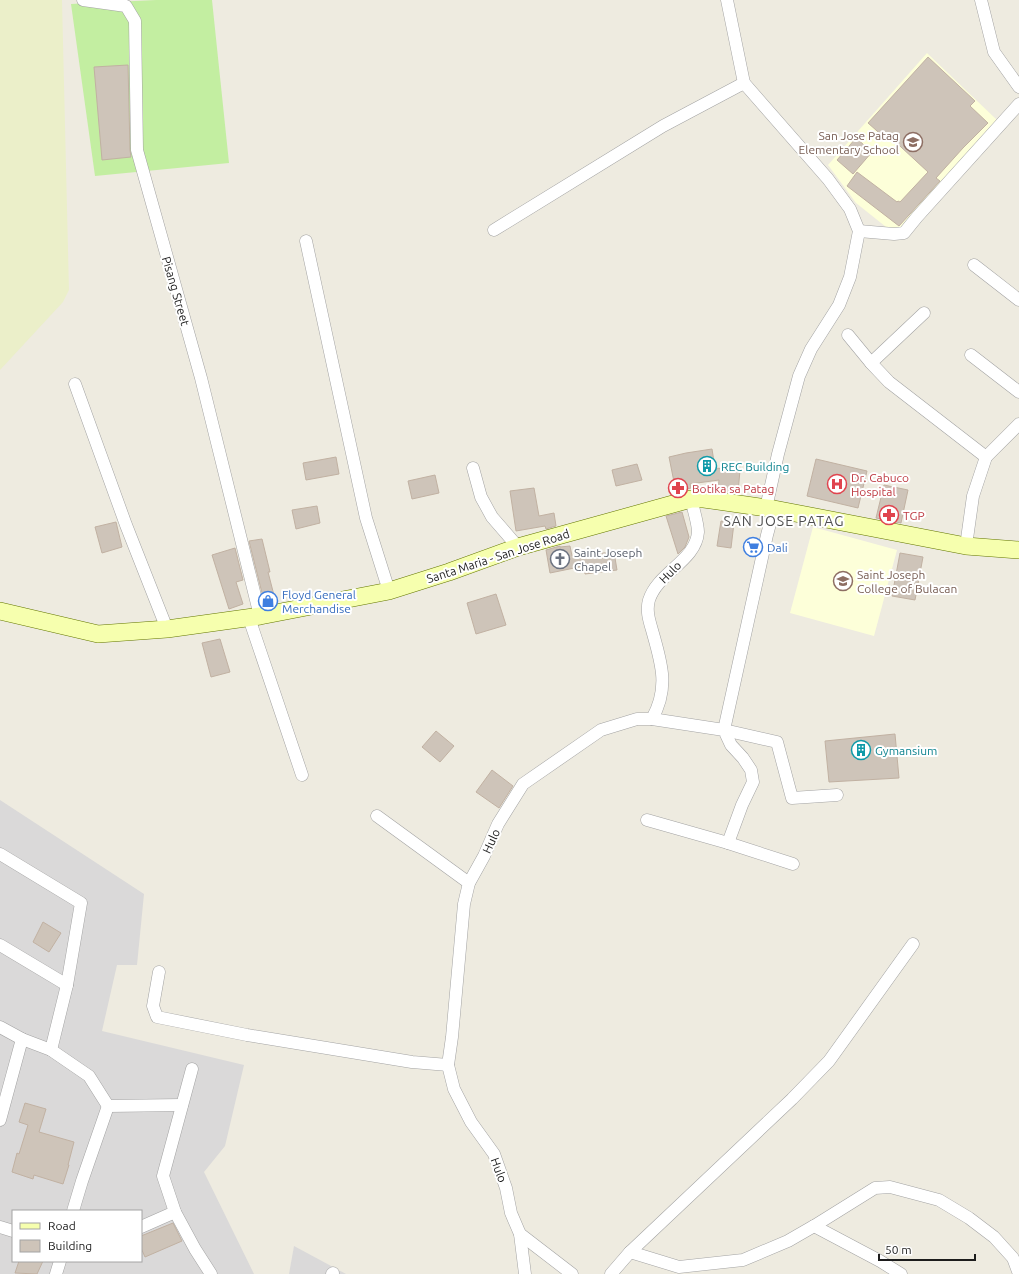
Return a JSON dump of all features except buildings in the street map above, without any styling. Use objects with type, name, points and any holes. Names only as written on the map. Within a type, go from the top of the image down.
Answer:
[{"type":"main road","name":"Santa Maria - San Jose Road","points":[[0,611],[98,634],[167,629],[254,617],[389,592],[518,547],[691,499],[704,499],[770,509],[966,546],[1019,550]]},
{"type":"street","name":"Pisang Street","points":[[83,0],[126,6],[135,21],[137,150],[201,378],[254,617]]},
{"type":"street","points":[[727,0],[744,83],[828,179],[850,208],[859,231],[850,276],[839,305],[811,349],[800,376],[778,454],[767,535],[750,619],[724,730],[731,745],[743,758],[751,770],[753,782],[742,805],[728,843]]},
{"type":"street","points":[[981,0],[994,52],[1019,87]]},
{"type":"street","points":[[494,230],[663,126],[744,83]]},
{"type":"street","points":[[859,231],[894,234],[904,233],[1019,104]]},
{"type":"street","points":[[306,241],[366,518],[389,592]]},
{"type":"street","points":[[974,265],[1019,300]]},
{"type":"street","points":[[871,363],[924,314]]},
{"type":"street","points":[[848,335],[889,382],[986,457]]},
{"type":"street","points":[[970,355],[1019,392]]},
{"type":"street","points":[[75,384],[126,525],[167,629]]},
{"type":"street","points":[[966,546],[973,496],[986,457],[1019,424]]},
{"type":"street","points":[[473,468],[481,497],[492,517],[518,547]]},
{"type":"street","name":"Hulo","points":[[525,1274],[520,1234],[511,1213],[506,1188],[494,1154],[471,1122],[454,1089],[448,1065],[452,1037],[464,904],[469,883],[484,856],[498,824],[523,784],[601,730],[637,719],[652,718],[659,707],[663,682],[661,660],[647,611],[649,600],[659,581],[691,551],[693,546],[698,531],[691,499]]},
{"type":"street","points":[[254,617],[302,775]]},
{"type":"street","points":[[652,718],[724,730],[777,742],[792,798],[837,795]]},
{"type":"street","points":[[376,816],[469,883]]},
{"type":"street","points":[[646,820],[728,843],[793,864]]},
{"type":"street","points":[[0,854],[81,903],[66,985],[50,1050]]},
{"type":"street","points":[[611,1274],[630,1252],[792,1100],[830,1061],[913,944]]},
{"type":"street","points":[[0,946],[66,985]]},
{"type":"street","points":[[159,972],[153,1006],[157,1017],[247,1035],[412,1062],[448,1065]]},
{"type":"street","points":[[0,1027],[22,1039],[50,1050],[89,1076],[108,1106]]},
{"type":"street","points":[[0,1120],[22,1039]]},
{"type":"street","points":[[192,1069],[164,1176],[175,1212],[211,1274]]},
{"type":"street","points":[[108,1106],[182,1105]]},
{"type":"street","points":[[73,1210],[108,1106]]},
{"type":"street","points":[[630,1252],[679,1267],[743,1260],[788,1241],[875,1188],[890,1187],[939,1200],[969,1218],[994,1237],[1013,1258],[1019,1274]]},
{"type":"street","points":[[142,1227],[175,1212]]},
{"type":"street","points":[[0,1226],[12,1231]]},
{"type":"street","points":[[814,1226],[880,1261],[901,1274]]},
{"type":"street","points":[[520,1234],[572,1274]]},
{"type":"shaded area","points":[[0,0],[62,0],[69,290],[63,302],[0,370]]},
{"type":"shaded area","name":"San Jose Patag Elementary School","points":[[927,53],[997,120],[906,230],[891,231],[856,203],[828,165]]},
{"type":"shaded area","name":"Saint Joseph College of Bulacan","points":[[813,527],[897,550],[874,636],[790,613]]},
{"type":"shaded area","points":[[0,800],[144,894],[137,965],[117,965],[102,1031],[244,1065],[225,1146],[204,1172],[254,1274],[0,1274]]},
{"type":"shaded area","points":[[294,1246],[346,1274],[289,1274]]},
{"type":"green space","points":[[156,0],[212,0],[229,163],[95,176],[71,4]]},
{"type":"place","name":"San Jose Patag Elementary School","points":[[913,142]]},
{"type":"place","name":"REC Building","points":[[707,466]]},
{"type":"place","name":"Dr. Cabuco Hospital","points":[[837,484]]},
{"type":"place","name":"Botika sa Patag","points":[[678,488]]},
{"type":"place","name":"TGP","points":[[889,515]]},
{"type":"place","name":"Dali","points":[[753,547]]},
{"type":"place","name":"Saint Joseph Chapel","points":[[560,559]]},
{"type":"place","name":"Saint Joseph College of Bulacan","points":[[843,581]]},
{"type":"place","name":"Floyd General Merchandise","points":[[268,601]]},
{"type":"place","name":"Gymansium","points":[[861,750]]},
{"type":"district","name":"SAN JOSE PATAG","points":[[784,521]]}]
